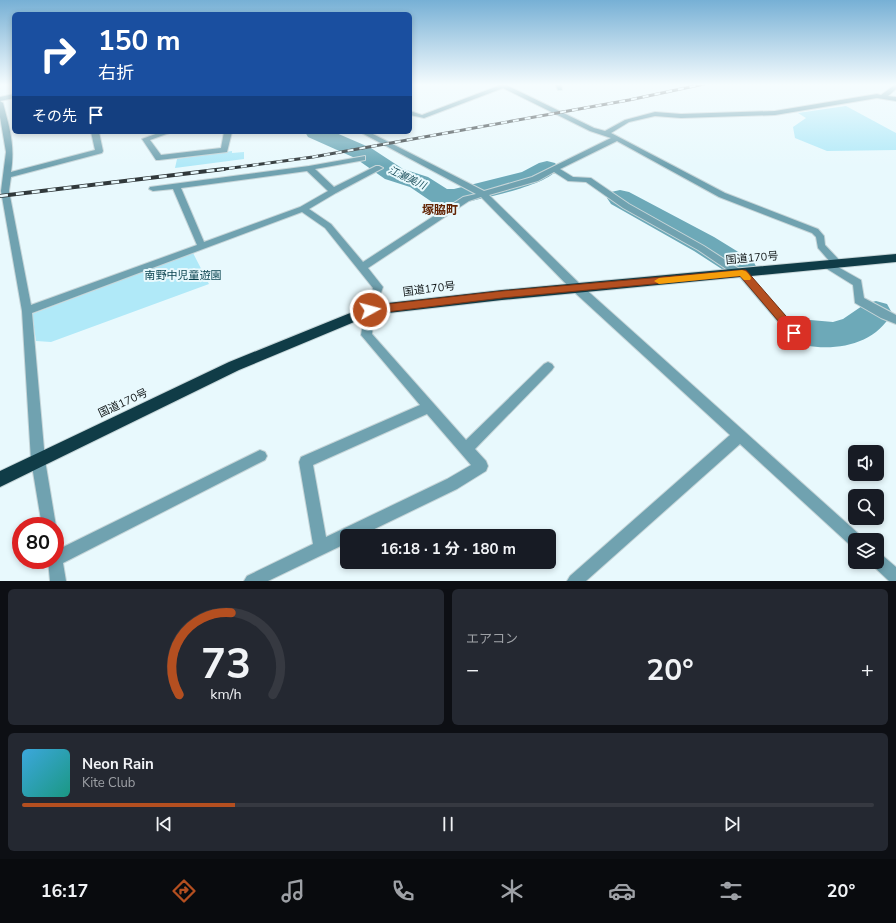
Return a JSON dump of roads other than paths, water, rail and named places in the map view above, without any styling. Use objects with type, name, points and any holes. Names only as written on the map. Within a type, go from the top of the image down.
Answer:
[{"type":"highway","name":"国道170号","points":[[0,478],[234,366],[370,310],[502,295],[896,258]]},
{"type":"street","points":[[2,111],[10,152],[4,202],[27,312],[38,460],[48,517]]},
{"type":"street","points":[[412,114],[422,117],[437,111]]},
{"type":"street","points":[[554,111],[592,130],[606,133],[617,138],[722,195],[815,230],[820,236],[821,246],[832,264],[858,283],[860,300],[885,316],[896,320]]},
{"type":"street","points":[[606,133],[627,121],[655,114],[681,116],[775,113],[786,111]]},
{"type":"street","points":[[7,176],[100,151],[95,134]]},
{"type":"street","points":[[162,134],[146,139],[159,158],[224,150],[228,134]]},
{"type":"street","points":[[368,134],[482,194],[577,288],[848,534]]},
{"type":"street","points":[[362,267],[466,199],[535,179],[617,138]]},
{"type":"street","points":[[153,189],[309,168],[362,158]]},
{"type":"street","points":[[309,168],[333,191]]},
{"type":"street","points":[[27,312],[303,208],[379,168]]},
{"type":"street","points":[[554,170],[571,179],[588,180],[626,206],[701,248],[740,273],[794,333]]},
{"type":"street","points":[[176,186],[202,247]]},
{"type":"street","points":[[252,581],[457,482],[480,466],[366,335],[370,310],[378,287],[328,226],[303,208]]},
{"type":"street","points":[[466,449],[548,367]]},
{"type":"street","points":[[322,548],[306,462],[429,407]]},
{"type":"street","points":[[574,581],[740,435]]},
{"type":"street","points":[[64,555],[260,456]]},
{"type":"street","points":[[884,566],[896,577]]},
{"type":"street","points":[[56,569],[58,581]]},
{"type":"waterway","name":"江瀬美川","points":[[320,134],[363,153],[394,174],[419,182],[441,196],[454,197],[484,190],[531,177],[547,168]]},
{"type":"waterway","name":"江瀬美川","points":[[620,198],[704,244],[742,268]]},
{"type":"waterway","name":"江瀬美川","points":[[799,332],[833,335],[852,331],[876,313]]},
{"type":"railway","points":[[217,170],[313,157],[567,111]]},
{"type":"railway","points":[[0,196],[224,169]]},
{"type":"district","name":"塚脇町","points":[[440,210]]},
{"type":"park label","name":"南野中児童遊園","points":[[183,275]]}]
